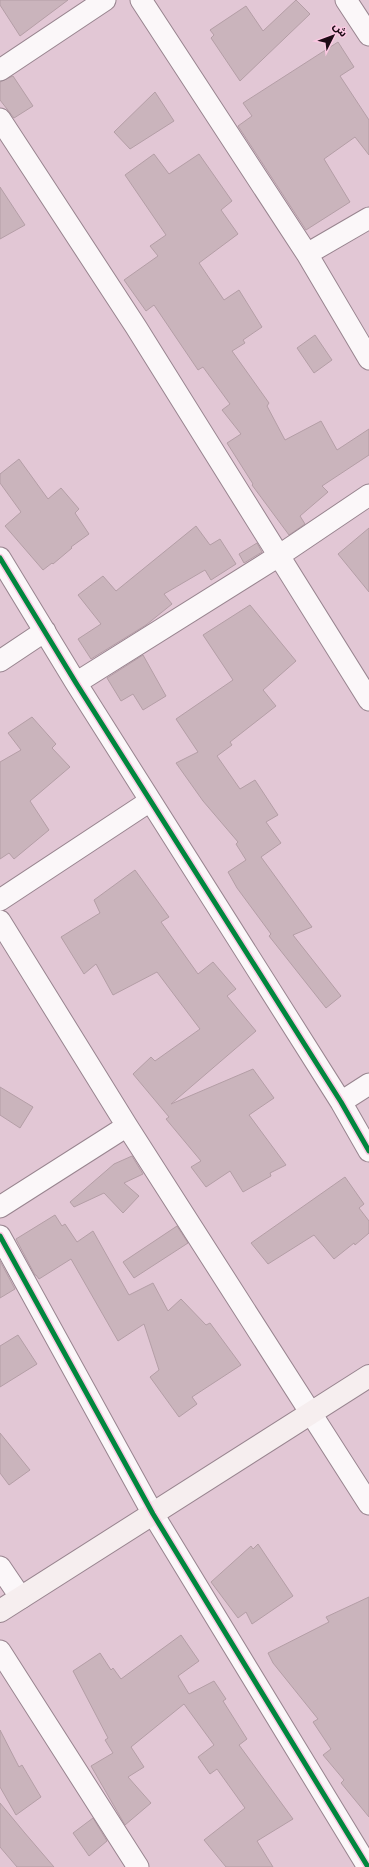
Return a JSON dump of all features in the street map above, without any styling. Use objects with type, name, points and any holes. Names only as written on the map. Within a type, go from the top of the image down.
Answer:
[{"type":"street","points":[[0,70],[105,0]]},
{"type":"street","points":[[141,0],[307,254],[369,359]]},
{"type":"street","points":[[346,0],[369,35]]},
{"type":"street","points":[[0,119],[136,327],[280,554],[369,700]]},
{"type":"street","points":[[307,254],[369,218]]},
{"type":"street","points":[[76,683],[280,554],[369,495]]},
{"type":"street","points":[[0,558],[76,683],[341,1102],[369,1151]]},
{"type":"street","points":[[0,661],[45,631]]},
{"type":"street","points":[[0,900],[150,801]]},
{"type":"street","points":[[0,921],[127,1126],[369,1504]]},
{"type":"street","points":[[341,1102],[369,1084]]},
{"type":"street","points":[[0,1207],[127,1126]]},
{"type":"street","points":[[0,1236],[153,1514],[367,1867]]},
{"type":"street","points":[[0,1611],[369,1376]]},
{"type":"street","points":[[0,1567],[21,1598]]},
{"type":"street","points":[[0,1651],[138,1867]]},
{"type":"building","points":[[0,0],[68,0],[20,36],[0,5]]},
{"type":"building","points":[[296,0],[310,14],[240,81],[211,38],[214,35],[210,30],[246,6],[263,31]]},
{"type":"building","points":[[338,42],[354,67],[340,76],[369,120],[369,155],[355,137],[324,159],[350,202],[306,230],[238,126],[252,116],[243,103]]},
{"type":"building","points":[[13,76],[33,106],[14,118],[0,100],[0,82]]},
{"type":"building","points":[[155,92],[174,121],[130,149],[114,132]]},
{"type":"building","points":[[154,154],[169,174],[199,154],[232,201],[221,210],[238,234],[199,263],[224,300],[239,290],[262,327],[243,340],[245,343],[232,351],[269,403],[267,406],[285,440],[321,421],[337,450],[369,429],[369,455],[322,486],[328,492],[300,516],[305,524],[289,535],[252,485],[253,484],[227,443],[241,434],[222,410],[230,404],[203,367],[198,370],[154,305],[146,311],[124,280],[158,256],[150,246],[166,235],[125,175]]},
{"type":"building","points":[[0,187],[25,225],[0,239]]},
{"type":"building","points":[[315,335],[332,360],[314,373],[297,348]]},
{"type":"building","points":[[19,459],[48,499],[61,488],[79,509],[75,513],[89,534],[71,547],[72,548],[53,564],[52,563],[43,570],[5,526],[21,512],[0,483],[0,474]]},
{"type":"building","points":[[196,526],[210,545],[220,539],[236,564],[211,580],[205,570],[164,594],[172,604],[146,625],[91,659],[78,639],[101,624],[78,595],[103,576],[116,591]]},
{"type":"building","points":[[369,528],[369,592],[338,554]]},
{"type":"building","points":[[257,543],[262,552],[244,563],[239,554]]},
{"type":"building","points":[[250,605],[296,661],[263,690],[276,706],[230,742],[232,745],[217,756],[240,789],[255,780],[278,815],[266,822],[281,843],[261,857],[312,927],[293,935],[341,996],[326,1008],[269,936],[271,934],[237,888],[228,872],[246,860],[236,844],[238,842],[203,801],[176,763],[198,752],[176,719],[233,680],[203,635]]},
{"type":"building","points":[[143,655],[166,696],[143,710],[133,694],[121,701],[107,678]]},
{"type":"building","points":[[32,717],[56,744],[52,748],[70,767],[30,801],[49,830],[14,859],[9,853],[0,859],[0,762],[21,750],[8,733]]},
{"type":"building","points":[[135,870],[169,917],[161,922],[198,974],[213,962],[236,989],[227,996],[256,1031],[171,1104],[253,1069],[274,1098],[249,1115],[286,1165],[270,1173],[271,1176],[243,1192],[230,1171],[206,1187],[191,1167],[201,1161],[166,1119],[169,1117],[133,1074],[151,1057],[155,1061],[200,1029],[157,972],[113,995],[96,964],[84,974],[61,937],[100,913],[94,900]]},
{"type":"building","points":[[0,1087],[33,1107],[20,1128],[0,1115]]},
{"type":"building","points":[[132,1156],[143,1174],[124,1183],[139,1196],[123,1213],[104,1193],[74,1207],[70,1202],[114,1164]]},
{"type":"building","points":[[345,1177],[364,1204],[359,1208],[369,1221],[369,1233],[355,1245],[354,1243],[334,1259],[314,1235],[268,1264],[251,1243]]},
{"type":"building","points":[[55,1215],[62,1226],[65,1224],[77,1242],[93,1231],[129,1295],[153,1283],[168,1311],[181,1299],[206,1325],[210,1323],[241,1365],[192,1397],[197,1404],[179,1417],[150,1377],[159,1370],[144,1324],[118,1341],[71,1259],[39,1279],[35,1275],[16,1239]]},
{"type":"building","points":[[177,1226],[188,1243],[134,1278],[123,1262]]},
{"type":"building","points":[[0,1261],[15,1289],[0,1298]]},
{"type":"building","points":[[18,1335],[37,1364],[0,1387],[0,1346]]},
{"type":"building","points":[[0,1433],[30,1470],[9,1485],[0,1473]]},
{"type":"building","points":[[258,1544],[293,1596],[252,1624],[246,1612],[238,1618],[211,1582],[251,1546],[253,1549]]},
{"type":"building","points":[[369,1597],[369,1817],[341,1783],[344,1780],[323,1755],[331,1749],[313,1722],[318,1719],[273,1663],[268,1653],[329,1622],[326,1617]]},
{"type":"building","points":[[181,1635],[199,1661],[178,1676],[189,1694],[214,1681],[226,1699],[223,1701],[247,1739],[239,1745],[293,1819],[257,1841],[273,1867],[226,1867],[204,1840],[245,1808],[217,1769],[210,1774],[198,1757],[214,1745],[184,1704],[131,1747],[144,1767],[128,1777],[151,1803],[125,1825],[91,1766],[113,1753],[105,1740],[108,1738],[73,1671],[100,1653],[111,1670],[113,1668],[121,1679]]},
{"type":"building","points":[[0,1730],[19,1767],[22,1765],[41,1797],[16,1815],[0,1787]]},
{"type":"building","points":[[0,1803],[54,1867],[17,1867],[0,1847]]},
{"type":"building","points":[[93,1818],[107,1841],[89,1856],[73,1833]]},
{"type":"cycle path","points":[[0,558],[76,683],[341,1102],[369,1151]]},
{"type":"cycle path","points":[[0,1236],[153,1514],[368,1867]]}]
